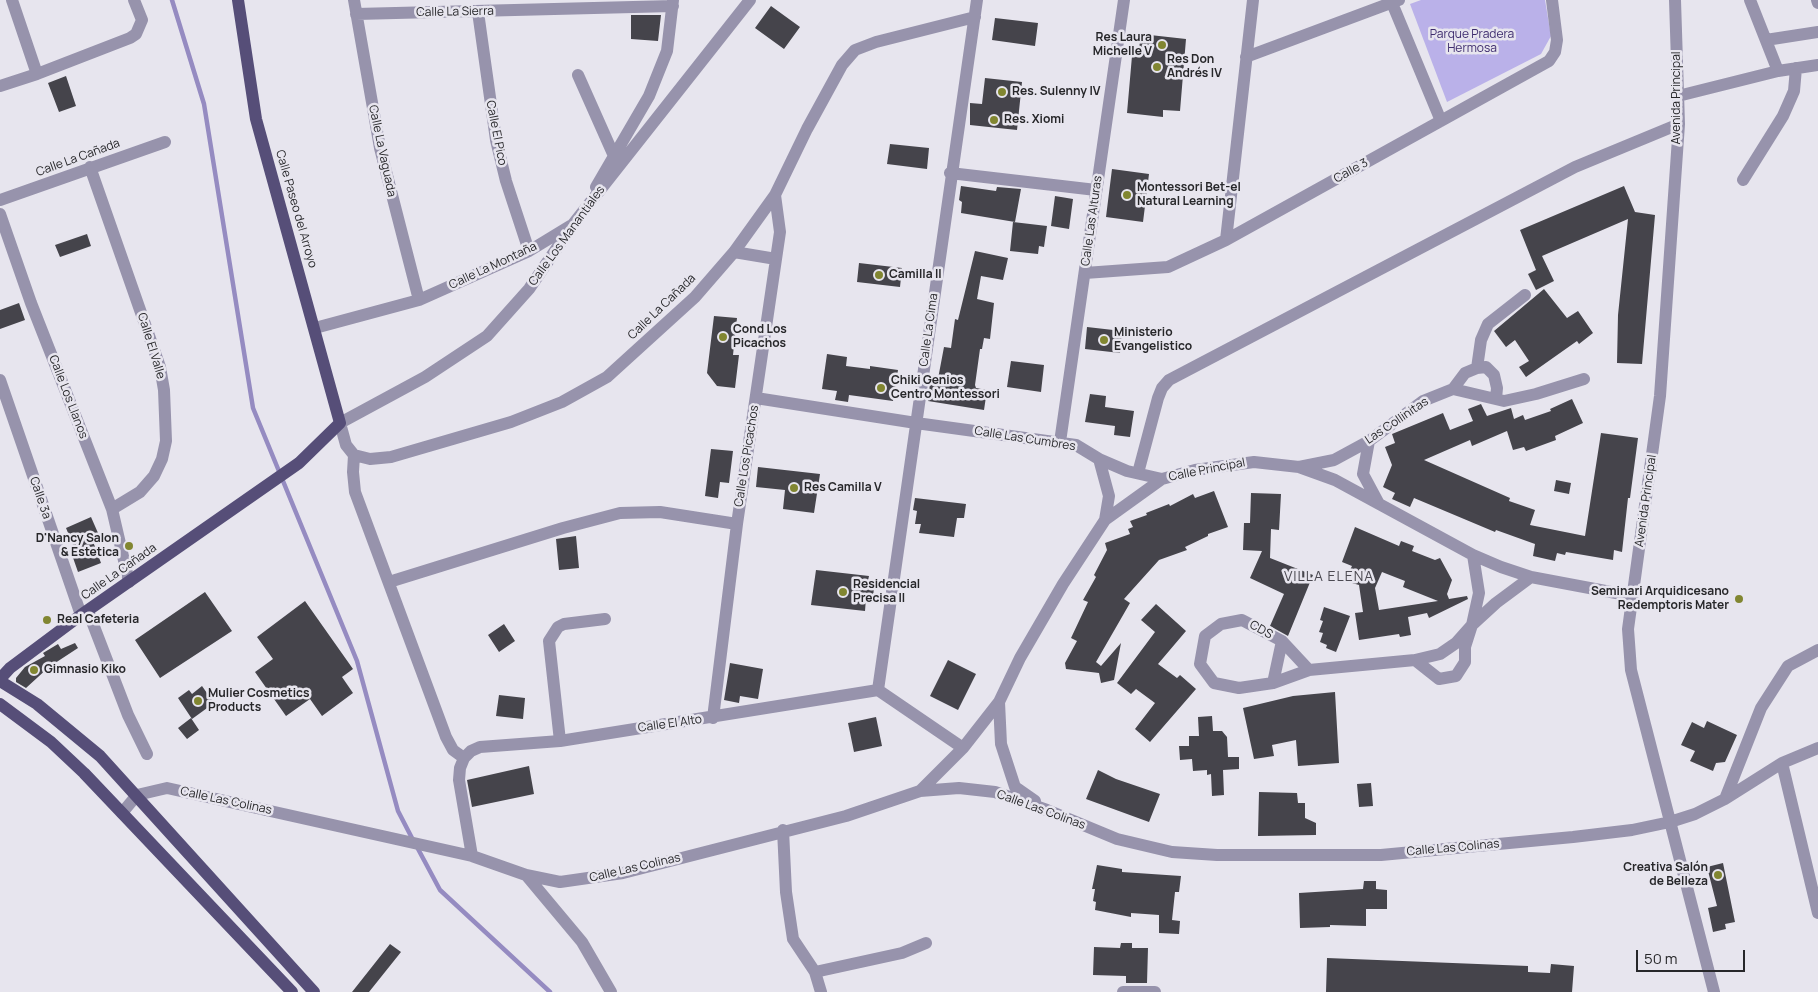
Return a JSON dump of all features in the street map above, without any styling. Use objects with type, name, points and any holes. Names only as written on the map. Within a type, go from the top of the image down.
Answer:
[{"type":"main road","name":"Calle Paseo del Arroyo","points":[[238,0],[256,119],[340,423]]},
{"type":"main road","name":"Calle La Cañada","points":[[0,680],[10,668],[84,613],[299,463],[340,423]]},
{"type":"main road","points":[[0,680],[37,704],[74,732],[137,795],[314,992]]},
{"type":"main road","points":[[0,704],[51,742],[122,812],[292,992]]},
{"type":"street","points":[[12,0],[37,74]]},
{"type":"street","points":[[0,86],[37,74],[130,38],[140,28],[142,20],[134,0]]},
{"type":"street","name":"Calle La Vaguada","points":[[354,0],[380,148],[419,300]]},
{"type":"street","name":"Calle Los Manantiales","points":[[340,423],[425,377],[487,336],[529,289],[574,223],[750,0]]},
{"type":"street","name":"Calle La Cima","points":[[878,690],[950,173],[977,0]]},
{"type":"street","name":"Calle Las Alturas","points":[[1060,442],[1124,0]]},
{"type":"street","points":[[1226,240],[1253,0]]},
{"type":"street","name":"Calle 3","points":[[1085,273],[1168,268],[1226,240],[1549,61],[1555,52],[1557,40],[1552,0]]},
{"type":"street","name":"Avenida Principal","points":[[1675,0],[1679,124],[1660,396],[1628,629],[1631,670],[1714,992]]},
{"type":"street","points":[[1750,0],[1778,71]]},
{"type":"street","points":[[1246,58],[1395,2],[1441,121]]},
{"type":"street","name":"Calle La Montaña","points":[[315,328],[419,300],[529,251],[574,223],[649,96],[667,51],[673,3]]},
{"type":"street","name":"Calle La Sierra","points":[[356,14],[478,12],[673,3]]},
{"type":"street","name":"Calle El Pico","points":[[478,12],[496,140],[506,181],[529,251]]},
{"type":"street","name":"Calle La Cañada","points":[[354,455],[370,459],[390,457],[511,422],[562,402],[608,377],[695,297],[734,252],[775,195],[811,121],[842,66],[855,50],[876,42],[975,17]]},
{"type":"street","points":[[1766,40],[1818,32]]},
{"type":"street","points":[[1678,96],[1778,71],[1818,65]]},
{"type":"street","points":[[1743,180],[1783,116],[1794,91],[1796,68]]},
{"type":"street","points":[[578,75],[614,156]]},
{"type":"street","points":[[1138,473],[1158,398],[1162,388],[1169,380],[1575,167],[1679,124]]},
{"type":"street","name":"Calle La Cañada","points":[[0,200],[165,142]]},
{"type":"street","name":"Calle El Valle","points":[[90,167],[160,367],[164,390],[166,441],[162,459],[154,476],[140,492],[112,509]]},
{"type":"street","points":[[950,173],[1096,190]]},
{"type":"street","name":"Calle Los Picachos","points":[[713,718],[737,524],[780,232],[775,195]]},
{"type":"street","name":"Calle Los Llanos","points":[[0,214],[31,302],[112,509],[129,582]]},
{"type":"street","points":[[734,252],[776,259]]},
{"type":"street","points":[[1477,368],[1481,340],[1488,324],[1526,295]]},
{"type":"street","points":[[1496,399],[1497,388],[1494,375],[1486,368],[1477,368],[1465,373],[1453,389],[1504,401],[1536,394],[1584,379]]},
{"type":"street","name":"Calle 3a","points":[[0,380],[84,613],[147,754]]},
{"type":"street","name":"Las Collinitas","points":[[1299,467],[1334,460],[1369,441],[1423,401],[1453,389]]},
{"type":"street","name":"Calle Las Cumbres","points":[[756,398],[916,423],[1076,444],[1099,459],[1138,473],[1162,479]]},
{"type":"street","points":[[340,423],[346,445],[354,455],[355,492],[388,582],[446,737],[453,750],[464,758],[460,768],[459,780],[472,856]]},
{"type":"street","points":[[1369,441],[1363,474],[1378,502]]},
{"type":"street","points":[[1099,459],[1108,496],[1105,520]]},
{"type":"street","name":"Calle Principal","points":[[1047,810],[1015,787],[1002,744],[999,702],[1020,658],[1063,584],[1105,520],[1162,479],[1195,470],[1254,462],[1299,467],[1335,480],[1473,555],[1531,577],[1632,596]]},
{"type":"street","points":[[388,582],[562,528],[620,513],[660,512],[737,524]]},
{"type":"street","points":[[1415,660],[1439,679],[1456,676],[1465,662],[1465,647],[1479,592],[1473,555]]},
{"type":"street","name":"CDS","points":[[1309,670],[1282,641],[1242,620],[1221,624],[1205,636],[1200,664],[1214,683],[1239,688],[1273,683],[1309,670],[1415,660],[1440,654],[1456,643],[1496,603],[1531,577]]},
{"type":"street","points":[[560,741],[549,641],[558,627],[564,624],[605,619]]},
{"type":"street","points":[[1273,683],[1282,641]]},
{"type":"street","points":[[1725,799],[1761,708],[1788,666],[1818,650]]},
{"type":"street","points":[[878,690],[963,748]]},
{"type":"street","name":"Calle El Alto","points":[[464,758],[471,751],[480,747],[560,741],[713,718],[878,690]]},
{"type":"street","points":[[920,792],[963,748],[999,702]]},
{"type":"street","name":"Calle Las Colinas","points":[[137,795],[167,788],[190,792],[472,856],[526,875],[560,882],[623,873],[783,830],[846,816],[920,792],[959,788],[995,792],[1047,810],[1117,840],[1172,852],[1217,855],[1381,855],[1573,837],[1632,830],[1670,822],[1694,814],[1725,799],[1782,763],[1818,748]]},
{"type":"street","points":[[1782,763],[1815,883],[1818,913]]},
{"type":"street","points":[[122,812],[137,795]]},
{"type":"street","points":[[783,830],[786,892],[793,939],[815,972],[822,992]]},
{"type":"street","points":[[526,875],[582,942],[611,992]]},
{"type":"street","points":[[815,972],[902,953],[926,943]]},
{"type":"street","points":[[1123,992],[1155,992]]},
{"type":"green space","name":"Parque Pradera Hermosa","points":[[1421,0],[1545,0],[1551,36],[1541,54],[1447,102],[1410,4]]},
{"type":"building","points":[[771,6],[800,27],[784,49],[755,28]]},
{"type":"building","points":[[631,15],[661,15],[658,41],[631,39]]},
{"type":"building","points":[[995,18],[1038,23],[1035,46],[992,40]]},
{"type":"building","points":[[1141,34],[1186,39],[1180,111],[1163,110],[1163,117],[1127,113],[1132,56],[1138,56]]},
{"type":"building","points":[[66,76],[76,106],[59,112],[48,83]]},
{"type":"building","points":[[985,78],[1022,82],[1017,130],[970,125],[970,103],[982,104]]},
{"type":"building","points":[[890,144],[929,148],[927,169],[887,164]]},
{"type":"building","name":"Montessori Bet-el Natural Learning","points":[[1112,169],[1149,174],[1143,222],[1106,217]]},
{"type":"building","points":[[961,186],[996,191],[997,187],[1021,189],[1015,222],[961,213],[962,202],[959,200]]},
{"type":"building","points":[[1624,186],[1635,212],[1655,215],[1642,364],[1617,363],[1618,315],[1628,219],[1542,256],[1554,281],[1536,290],[1528,274],[1536,270],[1520,230]]},
{"type":"building","points":[[1055,196],[1073,199],[1069,229],[1051,226]]},
{"type":"building","points":[[1013,222],[1047,226],[1044,247],[1039,246],[1038,254],[1010,251]]},
{"type":"building","points":[[87,234],[91,246],[60,257],[55,245]]},
{"type":"building","points":[[975,251],[1008,258],[1003,280],[981,276],[977,299],[994,303],[990,339],[984,338],[982,349],[980,349],[975,385],[976,388],[987,390],[984,410],[928,401],[930,383],[937,384],[944,347],[951,348],[955,319],[958,320]]},
{"type":"building","name":"Camilla II","points":[[859,263],[902,268],[900,287],[857,282]]},
{"type":"building","points":[[1544,289],[1567,318],[1578,311],[1593,333],[1579,344],[1577,341],[1526,377],[1519,367],[1529,361],[1515,340],[1506,347],[1494,331]]},
{"type":"building","points":[[19,303],[25,320],[0,329],[0,310]]},
{"type":"building","name":"Cond Los Picachos","points":[[714,316],[737,318],[733,355],[739,355],[735,388],[717,386],[707,373]]},
{"type":"building","name":"Ministerio Evangelistico","points":[[1087,327],[1122,331],[1120,353],[1085,349]]},
{"type":"building","points":[[827,354],[847,357],[846,366],[870,369],[870,366],[898,370],[893,401],[849,395],[848,402],[835,400],[837,391],[822,389]]},
{"type":"building","points":[[1011,361],[1044,365],[1041,392],[1007,387]]},
{"type":"building","points":[[1090,394],[1106,396],[1105,407],[1134,411],[1130,437],[1114,435],[1115,426],[1085,422]]},
{"type":"building","points":[[1572,399],[1583,423],[1555,436],[1556,440],[1526,451],[1524,447],[1513,450],[1507,431],[1472,446],[1470,440],[1424,460],[1510,498],[1509,501],[1535,510],[1530,525],[1585,536],[1601,433],[1638,438],[1630,498],[1628,498],[1622,552],[1614,550],[1613,560],[1566,552],[1565,555],[1557,553],[1555,561],[1533,556],[1535,544],[1496,530],[1495,532],[1414,498],[1410,507],[1392,499],[1395,493],[1383,487],[1392,465],[1385,447],[1395,443],[1392,434],[1443,413],[1450,430],[1473,421],[1468,409],[1481,404],[1487,416],[1511,408],[1514,419],[1523,415],[1525,420],[1551,411],[1550,409]]},
{"type":"building","points":[[711,449],[733,451],[729,483],[720,482],[718,498],[705,496]]},
{"type":"building","name":"Res Camilla V","points":[[758,467],[820,474],[814,513],[783,509],[785,490],[756,487]]},
{"type":"building","points":[[1556,480],[1571,483],[1569,494],[1554,491]]},
{"type":"building","points":[[1214,491],[1228,527],[1208,534],[1208,536],[1185,547],[1187,550],[1159,560],[1124,599],[1130,603],[1096,662],[1101,666],[1121,643],[1114,680],[1101,683],[1099,673],[1066,669],[1065,663],[1077,641],[1071,638],[1088,602],[1083,600],[1096,577],[1094,575],[1107,550],[1105,543],[1130,534],[1128,529],[1133,527],[1130,521],[1147,515],[1146,513],[1169,504],[1170,506],[1193,494],[1195,498]]},
{"type":"building","points":[[1251,493],[1281,494],[1279,530],[1271,529],[1270,558],[1313,575],[1288,636],[1270,626],[1284,594],[1250,578],[1262,551],[1243,550],[1244,523],[1250,523]]},
{"type":"building","points":[[915,498],[966,504],[964,518],[957,518],[954,537],[919,533],[921,524],[915,524],[917,511],[913,510]]},
{"type":"building","points":[[91,517],[98,533],[91,536],[101,563],[78,572],[71,552],[75,550],[66,528]]},
{"type":"building","points":[[1355,527],[1399,546],[1401,541],[1414,546],[1412,551],[1435,560],[1440,558],[1452,580],[1447,594],[1449,599],[1467,596],[1468,599],[1429,618],[1427,613],[1408,617],[1411,635],[1400,637],[1399,634],[1359,640],[1355,613],[1363,612],[1359,585],[1352,583],[1354,579],[1347,576],[1352,566],[1342,562]],"holes":[[[1382,572],[1405,581],[1403,587],[1438,601],[1379,610],[1375,588]]]},
{"type":"building","points":[[576,536],[579,568],[559,570],[556,539]]},
{"type":"building","name":"Residencial Precisa II","points":[[816,570],[869,576],[867,585],[874,586],[873,599],[866,598],[865,611],[811,605]]},
{"type":"building","points":[[205,592],[232,631],[160,678],[135,640]]},
{"type":"building","points":[[305,601],[353,669],[342,677],[353,693],[322,716],[310,699],[286,716],[255,672],[273,659],[257,637]]},
{"type":"building","points":[[1156,604],[1186,631],[1158,664],[1177,678],[1180,675],[1196,689],[1150,742],[1135,729],[1155,703],[1136,689],[1131,694],[1117,683],[1155,632],[1141,620]]},
{"type":"building","points":[[1324,607],[1350,616],[1336,652],[1326,648],[1327,645],[1320,642],[1323,633],[1319,632],[1323,621],[1320,620]]},
{"type":"building","points":[[504,624],[515,641],[499,652],[488,635]]},
{"type":"building","points":[[75,643],[78,648],[49,667],[26,688],[16,682],[16,678],[25,667],[45,656],[43,653],[58,644],[61,649]]},
{"type":"building","points":[[948,660],[976,674],[958,710],[930,696]]},
{"type":"building","points":[[730,663],[763,669],[758,699],[740,696],[739,703],[724,700]]},
{"type":"building","points":[[202,686],[214,703],[192,719],[178,698],[189,690],[192,694]]},
{"type":"building","points":[[1335,692],[1339,763],[1298,766],[1296,740],[1272,745],[1274,756],[1254,759],[1243,708],[1293,696]]},
{"type":"building","points":[[499,695],[525,698],[523,719],[496,716]]},
{"type":"building","points":[[1212,716],[1213,731],[1222,731],[1227,737],[1228,757],[1239,757],[1239,769],[1223,770],[1224,795],[1212,796],[1211,774],[1207,775],[1207,770],[1193,771],[1192,759],[1180,760],[1179,746],[1189,746],[1189,736],[1199,736],[1198,717]]},
{"type":"building","points":[[876,717],[882,746],[854,752],[848,723]]},
{"type":"building","points":[[191,718],[199,730],[187,739],[178,728]]},
{"type":"building","points":[[1707,721],[1737,735],[1725,762],[1716,763],[1713,771],[1690,761],[1695,751],[1681,745],[1692,722],[1704,728]]},
{"type":"building","points":[[529,766],[534,794],[472,807],[467,780]]},
{"type":"building","points":[[1098,770],[1116,779],[1160,794],[1149,822],[1086,799]]},
{"type":"building","points":[[1371,783],[1373,806],[1359,807],[1357,784]]},
{"type":"building","points":[[1259,792],[1297,793],[1298,803],[1305,803],[1305,818],[1316,823],[1316,835],[1258,836]]},
{"type":"building","points":[[1723,863],[1735,922],[1725,924],[1726,929],[1713,932],[1708,908],[1717,906],[1707,867]]},
{"type":"building","points":[[1097,865],[1122,869],[1122,872],[1181,876],[1179,892],[1175,892],[1172,920],[1180,921],[1179,934],[1159,933],[1159,915],[1131,913],[1131,917],[1095,910],[1096,902],[1093,901],[1095,889],[1092,889]]},
{"type":"building","points":[[1364,881],[1376,881],[1376,889],[1387,890],[1387,909],[1366,909],[1366,926],[1330,925],[1330,927],[1300,928],[1299,893],[1363,889]]},
{"type":"building","points":[[1121,943],[1132,943],[1132,948],[1148,948],[1147,983],[1126,983],[1126,976],[1093,975],[1094,947],[1120,948]]},
{"type":"building","points":[[390,944],[401,952],[369,992],[352,992]]},
{"type":"building","points":[[1327,958],[1528,966],[1528,972],[1550,973],[1551,964],[1574,966],[1572,992],[1326,992]]},
{"type":"waterway","points":[[172,0],[204,104],[253,408],[357,661],[398,811],[413,840]]},
{"type":"waterway","points":[[417,847],[440,890],[550,992]]},
{"type":"place","name":"Res Laura Michelle V","points":[[1162,45]]},
{"type":"place","name":"Res Don Andrés IV","points":[[1157,67]]},
{"type":"place","name":"Res. Sulenny IV","points":[[1002,92]]},
{"type":"place","name":"Res. Xiomi","points":[[994,120]]},
{"type":"place","name":"Montessori Bet-el Natural Learning","points":[[1127,195]]},
{"type":"place","name":"Camilla II","points":[[879,275]]},
{"type":"place","name":"Cond Los Picachos","points":[[723,337]]},
{"type":"place","name":"Ministerio Evangelistico","points":[[1104,340]]},
{"type":"place","name":"Chiki Genios Centro Montessori","points":[[881,388]]},
{"type":"place","name":"Res Camilla V","points":[[794,488]]},
{"type":"place","name":"D'Nancy Salon & Estetica","points":[[129,546]]},
{"type":"place","name":"Residencial Precisa II","points":[[843,592]]},
{"type":"place","name":"Seminari Arquidicesano Redemptoris Mater","points":[[1739,599]]},
{"type":"place","name":"Real Cafeteria","points":[[47,620]]},
{"type":"place","name":"Gimnasio Kiko","points":[[34,670]]},
{"type":"place","name":"Mulier Cosmetics Products","points":[[198,701]]},
{"type":"place","name":"Creativa Salón de Belleza","points":[[1718,875]]},
{"type":"district","name":"VILLA ELENA","points":[[1329,577]]}]
